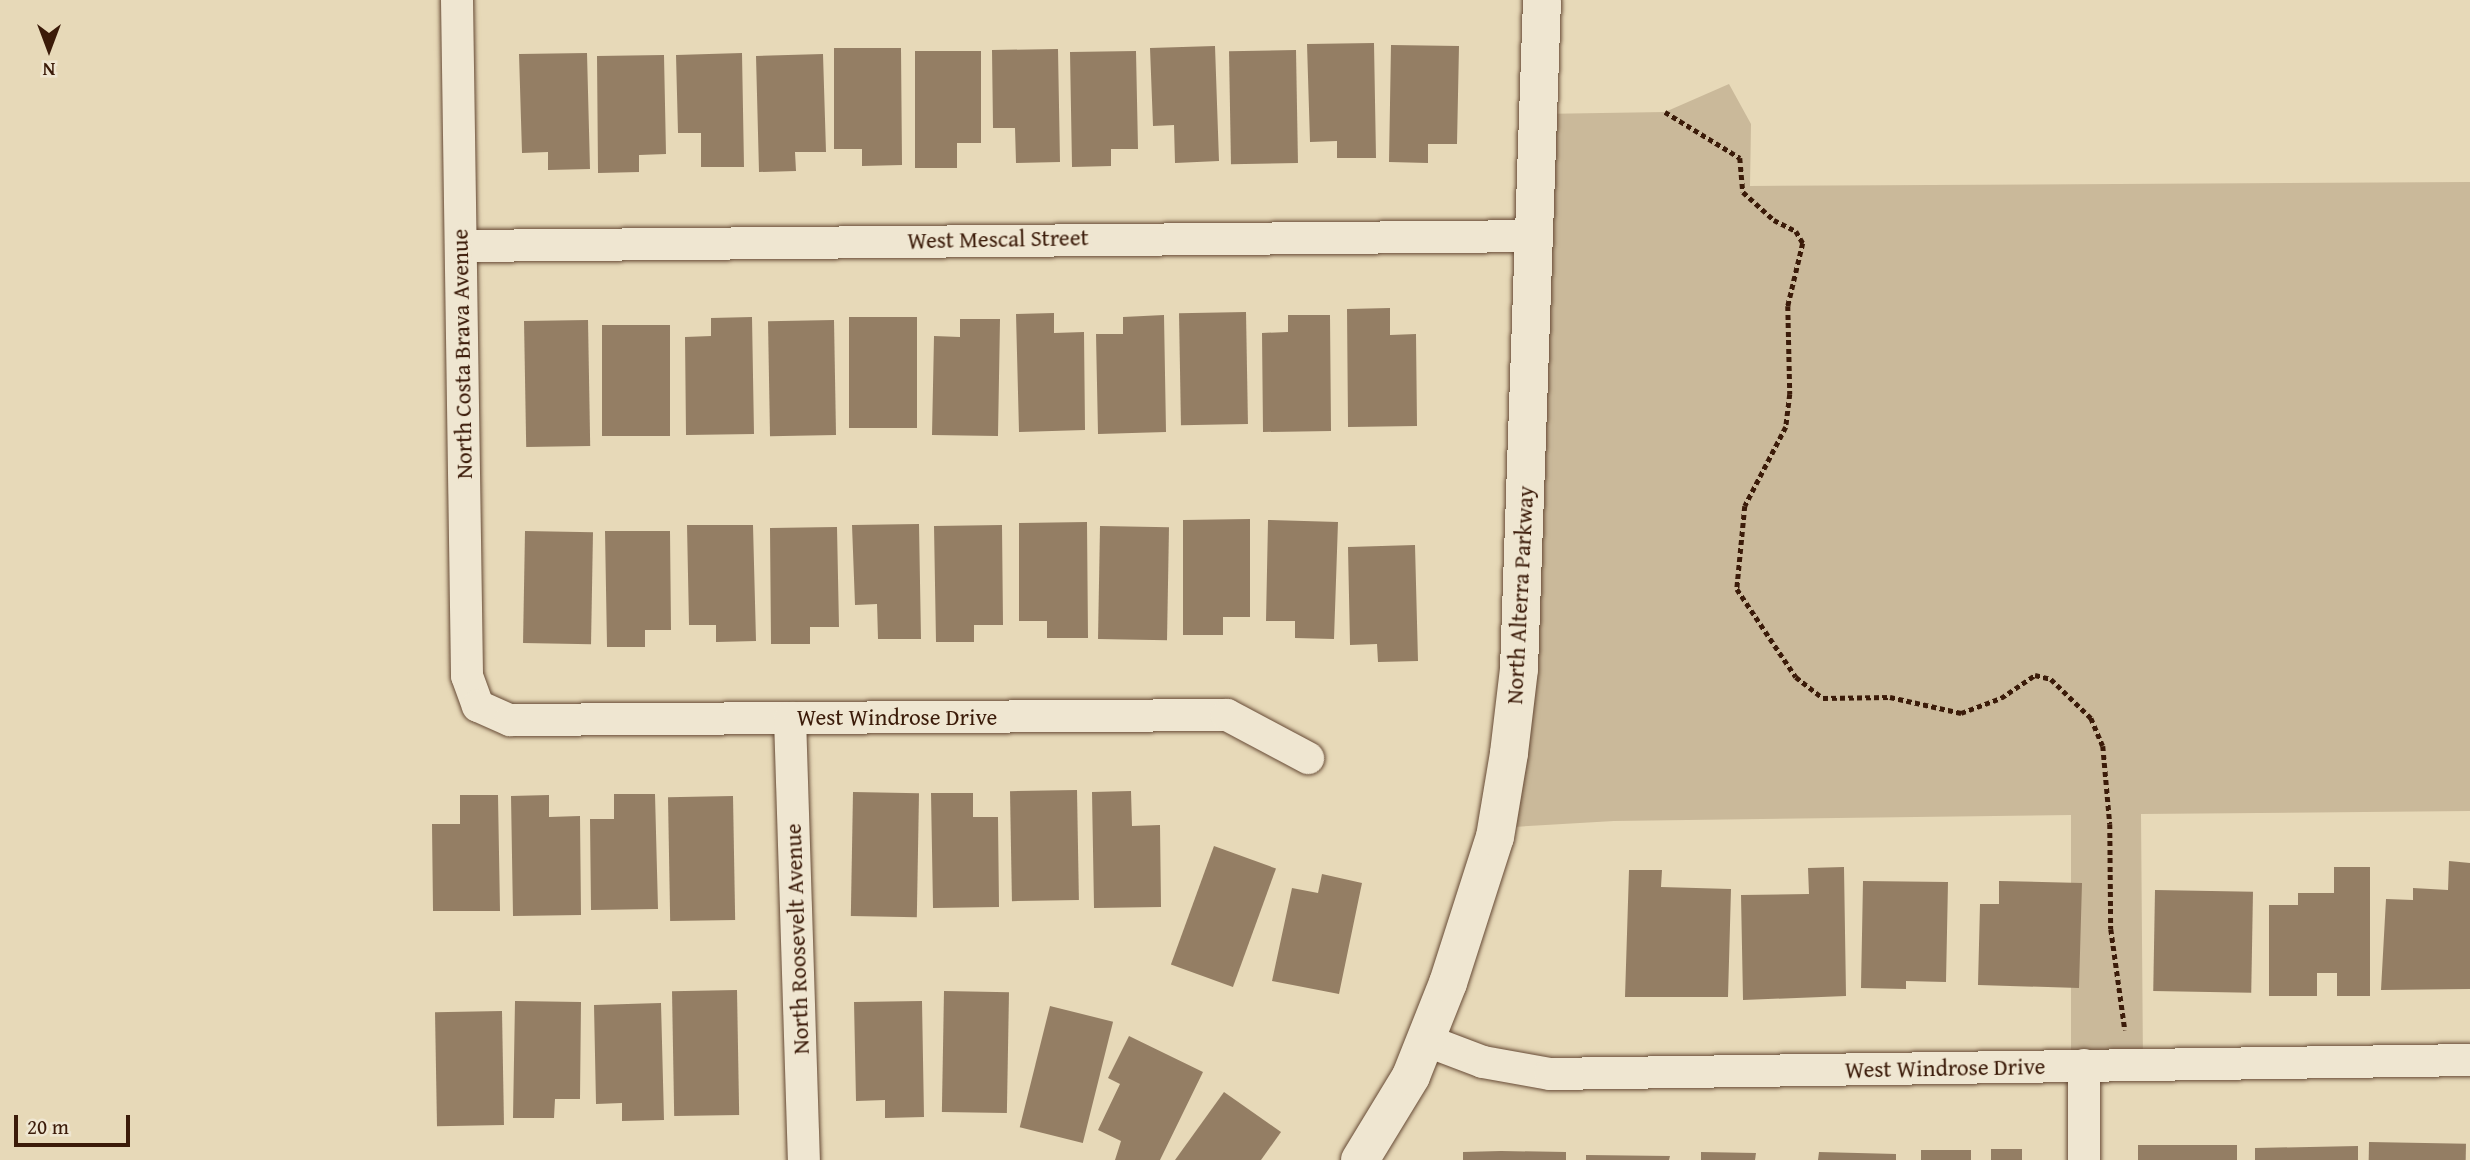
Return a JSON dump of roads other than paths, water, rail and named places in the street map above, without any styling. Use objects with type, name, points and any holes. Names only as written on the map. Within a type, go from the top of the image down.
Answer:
[{"type":"street","name":"North Costa Brava Avenue","points":[[457,0],[467,676],[478,706]]},
{"type":"street","name":"North Alterra Parkway","points":[[1360,1160],[1404,1088],[1425,1040],[1495,837],[1509,753],[1519,668],[1536,236],[1542,0]]},
{"type":"street","name":"West Mescal Street","points":[[461,246],[1536,236]]},
{"type":"street","name":"West Windrose Drive","points":[[478,706],[510,720],[1227,715],[1308,758]]},
{"type":"street","name":"North Roosevelt Avenue","points":[[790,718],[804,1160]]},
{"type":"street","name":"West Windrose Drive","points":[[1425,1040],[1483,1062],[1550,1074],[2470,1060]]},
{"type":"street","points":[[2084,1065],[2084,1160]]}]
